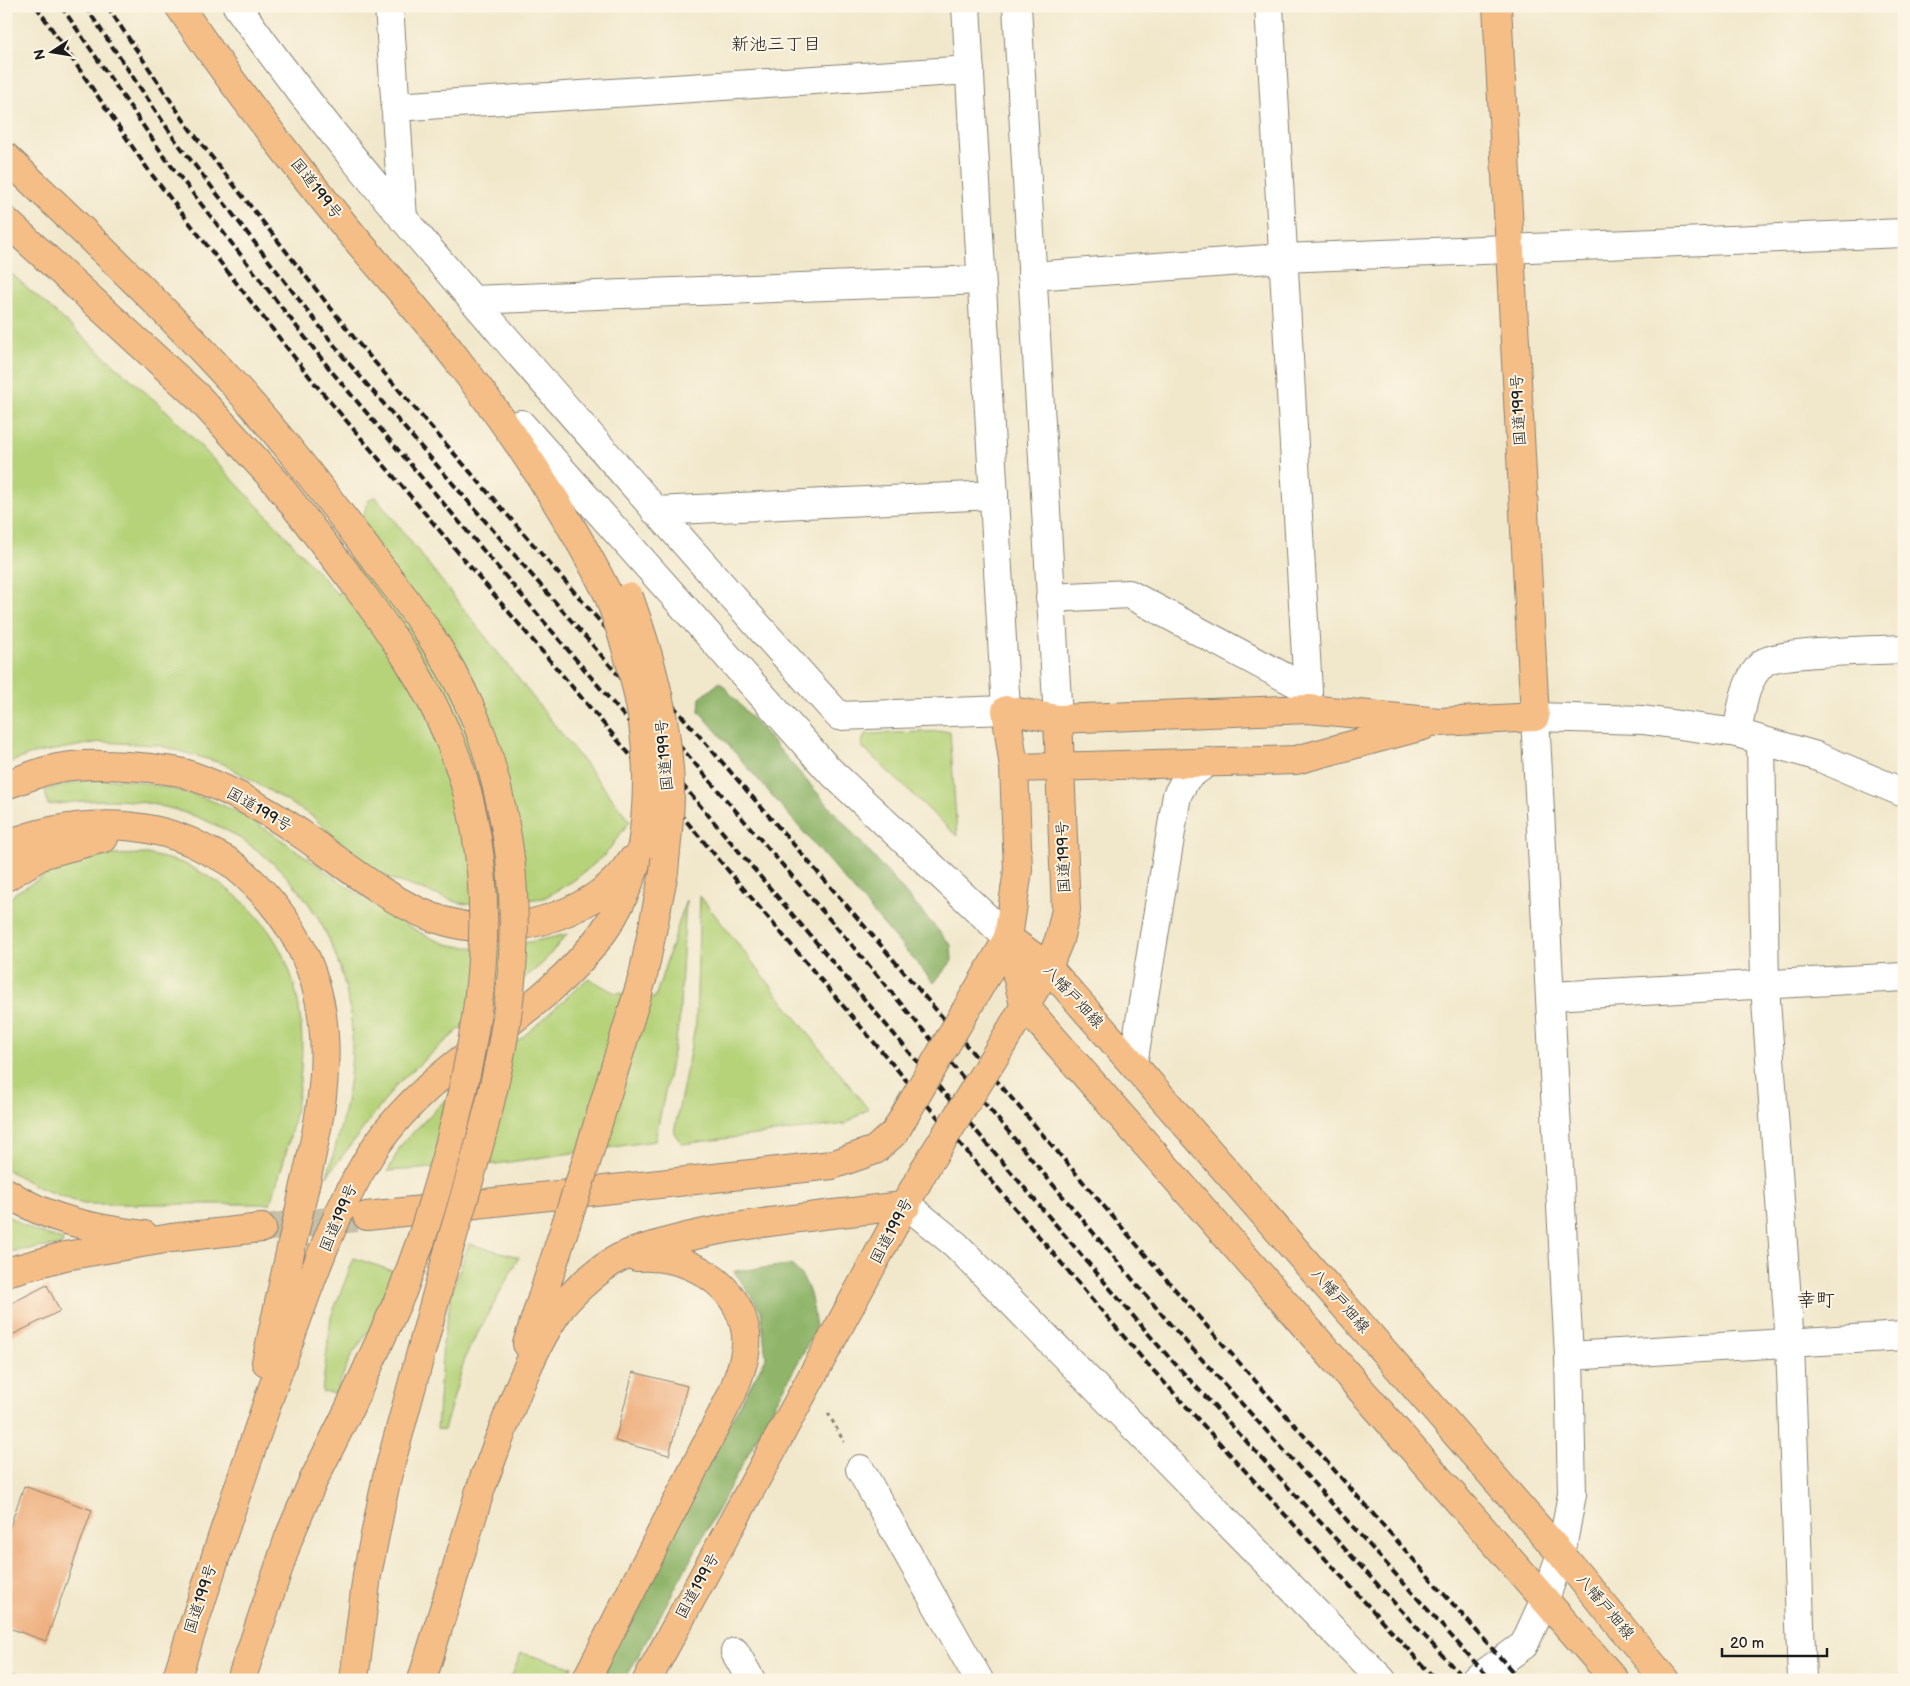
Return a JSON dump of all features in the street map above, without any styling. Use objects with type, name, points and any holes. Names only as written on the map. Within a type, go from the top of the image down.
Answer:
[{"type":"main road","name":"国道199号","points":[[178,6],[219,66],[314,186],[461,365],[541,479],[644,638],[664,725],[669,769],[669,817],[664,872],[643,976],[584,1169],[479,1493],[422,1680]]},
{"type":"main road","name":"国道199号","points":[[1497,6],[1535,716]]},
{"type":"main road","points":[[6,157],[160,306],[230,380],[302,464],[376,561],[443,654],[471,708],[493,770],[506,827],[514,888],[515,952],[508,1014],[483,1134],[449,1249],[386,1481],[367,1574],[354,1680]]},
{"type":"main road","points":[[6,221],[198,397],[276,482],[391,633],[425,687],[452,744],[470,807],[481,873],[485,931],[478,1000],[467,1070],[455,1126],[421,1240],[402,1292],[349,1409],[312,1481],[289,1537],[241,1680]]},
{"type":"main road","name":"国道199号","points":[[176,1680],[240,1478],[297,1317],[357,1175],[378,1143],[404,1110],[436,1078],[557,984],[580,960],[602,934],[617,909],[631,880],[642,846],[647,809],[648,772],[645,730],[618,596],[595,530],[522,424],[461,365]]},
{"type":"main road","points":[[1006,710],[1058,719],[1308,699],[1439,722]]},
{"type":"main road","name":"国道199号","points":[[367,1216],[832,1165],[875,1150],[895,1132],[1008,938],[1018,870],[1014,768],[1006,710]]},
{"type":"main road","points":[[1014,768],[1296,760],[1439,722],[1535,716]]},
{"type":"main road","name":"国道199号","points":[[647,1680],[907,1205],[924,1170],[1048,967],[1059,940],[1066,910],[1058,719]]},
{"type":"main road","name":"国道199号","points":[[6,785],[51,770],[115,764],[182,772],[244,797],[306,838],[360,879],[400,903],[436,920],[466,928],[503,928],[539,922],[572,910],[598,896],[623,873],[642,846]]},
{"type":"main road","points":[[6,845],[26,836],[62,828],[108,826],[152,830],[192,843],[231,863],[265,894],[295,932],[315,981],[324,1035],[323,1089],[313,1146],[240,1478]]},
{"type":"main road","points":[[6,877],[44,854],[90,840],[152,830]]},
{"type":"main road","name":"八幡戸畑線","points":[[1008,938],[1048,967],[1561,1554],[1665,1680]]},
{"type":"main road","name":"八幡戸畑線","points":[[1008,938],[1024,1005],[1615,1680]]},
{"type":"main road","points":[[6,1192],[54,1217],[125,1233],[171,1238]]},
{"type":"main road","points":[[479,1493],[519,1390],[540,1343],[563,1306],[592,1277],[617,1259],[649,1247],[721,1230],[907,1205]]},
{"type":"main road","points":[[6,1272],[66,1256],[171,1238],[262,1228]]},
{"type":"main road","points":[[586,1680],[732,1394],[743,1364],[746,1335],[739,1308],[723,1286],[703,1272],[680,1261],[652,1256],[617,1259]]},
{"type":"street","points":[[237,6],[274,59],[403,219],[655,511],[839,716],[1006,710],[966,6]]},
{"type":"street","points":[[389,6],[403,219]]},
{"type":"street","points":[[1017,6],[1058,719]]},
{"type":"street","points":[[1268,6],[1308,699]]},
{"type":"street","points":[[396,106],[970,70]]},
{"type":"street","points":[[1032,276],[1283,258],[1904,232]]},
{"type":"street","points":[[472,300],[981,280]]},
{"type":"street","points":[[522,424],[826,767],[1008,938]]},
{"type":"street","points":[[655,511],[994,494]]},
{"type":"street","points":[[1050,598],[1129,594],[1308,699]]},
{"type":"street","points":[[1802,1680],[1790,1344],[1749,737],[1749,681],[1764,661],[1789,656],[1904,648]]},
{"type":"street","points":[[1475,1680],[1524,1645],[1561,1554],[1572,1494],[1569,1356],[1535,716],[1644,720],[1749,737],[1816,756],[1904,793]]},
{"type":"street","points":[[1133,1064],[1177,795],[1187,777],[1208,762]]},
{"type":"street","points":[[1550,996],[1765,986],[1904,977]]},
{"type":"street","points":[[907,1205],[956,1245],[1382,1680]]},
{"type":"street","points":[[1569,1356],[1904,1336]]},
{"type":"street","points":[[860,1469],[979,1680]]},
{"type":"street","points":[[735,1652],[750,1680]]},
{"type":"path","points":[[810,1382],[860,1469]]},
{"type":"green space","points":[[6,269],[169,413],[276,525],[338,595],[368,501],[375,496],[630,821],[604,856],[573,881],[544,898],[476,905],[460,903],[391,879],[352,853],[312,816],[224,764],[158,745],[100,742],[32,754],[6,764]]},
{"type":"green space","points":[[720,682],[951,945],[952,961],[934,983],[699,711],[700,698]]},
{"type":"green space","points":[[950,731],[957,836],[861,746],[865,734]]},
{"type":"green space","points":[[122,779],[166,787],[208,799],[235,811],[275,835],[370,902],[417,931],[447,944],[491,947],[567,934],[542,964],[463,1026],[398,1083],[327,1176],[347,1099],[352,1040],[351,1020],[343,978],[329,940],[310,906],[286,876],[257,850],[224,829],[187,813],[134,801],[97,800],[48,805],[45,790],[81,781]]},
{"type":"green space","points":[[147,854],[191,867],[237,896],[269,931],[290,971],[300,1014],[302,1060],[296,1108],[285,1156],[270,1204],[83,1204],[37,1187],[6,1169],[6,904],[15,893],[63,865],[109,855]]},
{"type":"green space","points":[[700,896],[868,1109],[845,1124],[682,1144],[674,1133],[696,1022]]},
{"type":"green space","points":[[686,900],[679,1023],[655,1141],[496,1164],[388,1171],[401,1145],[441,1104],[531,1030],[588,978],[613,992],[655,998]]},
{"type":"green space","points":[[6,1215],[32,1230],[63,1240],[62,1245],[6,1252]]},
{"type":"green space","points":[[469,1244],[519,1257],[466,1355],[444,1430],[437,1429],[443,1343],[452,1290]]},
{"type":"green space","points":[[354,1258],[396,1272],[373,1325],[351,1356],[335,1394],[322,1392],[331,1317]]},
{"type":"green space","points":[[791,1265],[798,1271],[807,1286],[816,1329],[625,1680],[603,1680],[623,1617],[647,1568],[766,1358],[761,1311],[734,1271]]},
{"type":"green space","points":[[521,1653],[573,1667],[564,1680],[510,1680]]},
{"type":"building","points":[[47,1285],[60,1311],[6,1338],[6,1306]]},
{"type":"building","points":[[633,1372],[687,1386],[669,1455],[615,1441]]},
{"type":"building","points":[[24,1486],[92,1510],[46,1641],[6,1627],[6,1538]]},
{"type":"building","points":[[6,1674],[22,1679],[22,1680],[6,1680]]},
{"type":"tunnel","points":[[262,1228],[357,1218]]},
{"type":"railway","points":[[36,6],[149,171],[316,385],[1142,1358],[1436,1680]]},
{"type":"railway","points":[[61,6],[166,159],[332,372],[1157,1344],[1465,1680]]},
{"type":"railway","points":[[85,6],[176,141],[345,359],[850,943],[1170,1324],[1491,1680]]},
{"type":"railway","points":[[107,6],[189,128],[359,344],[867,929],[1190,1307],[1520,1680]]},
{"type":"district","name":"新池三丁目","points":[[776,44]]},
{"type":"district","name":"幸町","points":[[1816,1300]]}]
